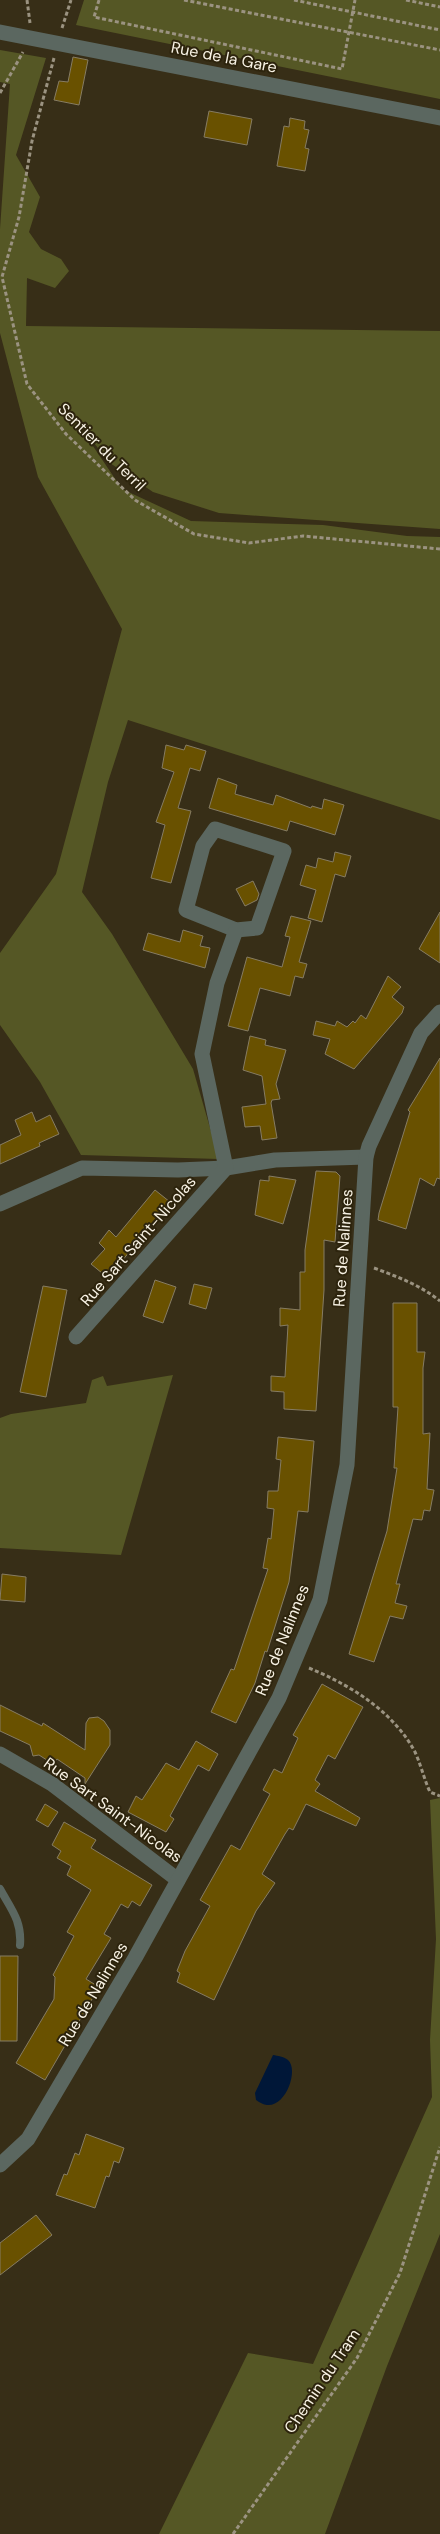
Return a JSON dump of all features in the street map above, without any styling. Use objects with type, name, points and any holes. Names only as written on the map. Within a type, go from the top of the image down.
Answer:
[{"type":"street","name":"Rue de la Gare","points":[[0,32],[440,118]]},
{"type":"street","points":[[215,828],[284,851],[257,928],[236,930],[186,910],[203,846],[215,828]]},
{"type":"street","points":[[226,1168],[202,1054],[217,984],[236,930]]},
{"type":"street","name":"Rue de Nalinnes","points":[[0,2165],[28,2139],[135,1958],[279,1698],[320,1600],[347,1465],[366,1157],[369,1146],[421,1033],[440,1012]]},
{"type":"street","name":"Rue Sart Saint-Nicolas","points":[[0,1204],[82,1168],[178,1170],[226,1168],[275,1160],[366,1157]]},
{"type":"street","name":"Rue Sart Saint-Nicolas","points":[[76,1337],[226,1168]]},
{"type":"street","name":"Rue Sart Saint-Nicolas","points":[[0,1754],[52,1784],[178,1880]]},
{"type":"lane","points":[[0,1889],[18,1920],[21,1930],[20,1945]]},
{"type":"path","name":"Sentier du Terril","points":[[71,0],[32,141],[19,217],[2,277],[27,384],[66,434],[135,500],[194,534],[249,543],[303,536],[440,549]]},
{"type":"path","points":[[99,0],[94,17],[342,69],[355,0]]},
{"type":"path","points":[[184,0],[440,50]]},
{"type":"path","points":[[294,0],[440,30]]},
{"type":"path","points":[[406,0],[440,7]]},
{"type":"path","points":[[0,93],[23,52],[27,37]]},
{"type":"path","points":[[360,1263],[408,1280],[440,1301]]},
{"type":"path","points":[[294,1663],[336,1682],[382,1711],[401,1730],[409,1742],[430,1792],[440,1796]]},
{"type":"path","name":"Chemin du Tram","points":[[233,2534],[357,2358],[400,2273],[440,2147]]},
{"type":"green space","points":[[84,0],[440,0],[440,99],[76,25]]},
{"type":"green space","points":[[0,50],[46,58],[16,155],[40,197],[29,232],[41,249],[61,259],[69,271],[55,288],[27,278],[26,326],[440,331],[440,529],[219,513],[153,492],[110,463],[74,418],[122,489],[191,521],[323,525],[407,536],[440,537],[440,820],[128,720],[108,782],[82,892],[112,934],[193,1069],[219,1159],[81,1155],[40,1082],[0,1025],[0,953],[56,874],[122,629],[38,477],[0,333],[0,229],[10,84],[0,82]]},
{"type":"green space","points":[[173,1375],[121,1555],[0,1548],[0,1418],[11,1414],[86,1403],[92,1380],[103,1376],[107,1386]]},
{"type":"green space","points":[[440,1798],[440,2234],[387,2366],[325,2534],[159,2534],[248,2353],[313,2364],[432,2097],[430,2040],[436,1939],[430,1800]]},
{"type":"water","points":[[273,2055],[288,2060],[292,2072],[289,2087],[285,2094],[274,2104],[266,2105],[256,2100],[255,2093]]},
{"type":"building","points":[[73,57],[88,60],[79,105],[54,100],[59,81],[68,82]]},
{"type":"building","points":[[209,111],[252,119],[247,145],[204,137]]},
{"type":"building","points":[[290,118],[305,121],[304,129],[309,130],[305,148],[309,149],[305,171],[277,166],[284,126],[289,127]]},
{"type":"building","points":[[166,745],[184,750],[186,745],[206,751],[200,771],[190,768],[178,808],[191,811],[171,883],[151,878],[165,825],[156,822],[174,772],[162,768]]},
{"type":"building","points":[[218,778],[237,785],[235,794],[273,805],[276,795],[311,808],[312,806],[322,809],[324,799],[344,805],[335,835],[290,821],[287,831],[209,808]]},
{"type":"building","points":[[335,852],[351,856],[345,877],[335,874],[322,922],[308,918],[316,890],[300,885],[306,865],[316,868],[318,858],[333,862]]},
{"type":"building","points":[[253,881],[259,894],[257,900],[245,906],[236,889]]},
{"type":"building","points":[[440,912],[440,963],[419,949]]},
{"type":"building","points":[[291,916],[311,921],[299,962],[307,964],[303,978],[295,976],[290,996],[260,988],[248,1031],[228,1026],[247,957],[282,967],[290,937],[285,936]]},
{"type":"building","points":[[183,930],[203,936],[200,946],[210,948],[205,968],[143,950],[148,933],[180,942]]},
{"type":"building","points":[[388,976],[401,987],[392,997],[404,1007],[402,1013],[354,1069],[325,1054],[330,1039],[313,1035],[316,1021],[335,1026],[337,1021],[347,1027],[353,1021],[355,1023],[361,1015],[366,1019]]},
{"type":"building","points":[[250,1036],[266,1040],[265,1045],[286,1050],[276,1084],[280,1099],[272,1100],[271,1103],[277,1138],[262,1140],[260,1126],[245,1127],[242,1107],[266,1104],[262,1076],[243,1070]]},
{"type":"building","points":[[440,1058],[440,1179],[437,1178],[434,1186],[420,1178],[406,1229],[378,1220],[379,1213],[410,1112],[408,1110]]},
{"type":"building","points":[[32,1112],[36,1122],[50,1115],[59,1134],[39,1143],[40,1146],[0,1164],[0,1145],[21,1135],[15,1120]]},
{"type":"building","points":[[316,1171],[336,1172],[340,1176],[335,1242],[324,1240],[324,1290],[316,1411],[284,1409],[284,1392],[271,1391],[271,1376],[285,1377],[288,1325],[280,1326],[280,1308],[300,1310],[300,1272],[305,1272],[305,1250]]},
{"type":"building","points":[[269,1176],[296,1180],[283,1224],[255,1215],[260,1180],[269,1181]]},
{"type":"building","points":[[155,1190],[170,1202],[108,1278],[91,1264],[105,1249],[99,1243],[109,1230],[116,1237]]},
{"type":"building","points":[[155,1280],[176,1287],[163,1323],[143,1316]]},
{"type":"building","points":[[194,1284],[212,1288],[206,1309],[189,1304]]},
{"type":"building","points":[[43,1286],[67,1290],[46,1397],[20,1392]]},
{"type":"building","points":[[393,1303],[417,1303],[417,1352],[425,1352],[423,1368],[423,1434],[430,1433],[427,1489],[434,1490],[430,1511],[424,1510],[422,1520],[413,1519],[396,1584],[400,1584],[395,1603],[407,1606],[403,1619],[390,1616],[374,1662],[349,1654],[387,1531],[397,1468],[394,1468],[398,1407],[393,1407]]},
{"type":"building","points":[[278,1437],[314,1441],[308,1512],[298,1511],[289,1582],[267,1652],[265,1651],[255,1683],[236,1723],[211,1712],[231,1669],[234,1670],[268,1569],[263,1568],[268,1538],[271,1539],[274,1509],[267,1508],[268,1491],[278,1491],[281,1460],[276,1459]]},
{"type":"building","points":[[2,1574],[26,1577],[25,1602],[0,1600]]},
{"type":"building","points":[[322,1684],[363,1707],[335,1759],[328,1755],[315,1780],[320,1784],[315,1791],[360,1818],[356,1826],[306,1804],[293,1830],[289,1828],[262,1874],[275,1883],[256,1911],[214,2000],[177,1982],[180,1973],[177,1971],[185,1951],[210,1906],[200,1900],[231,1845],[240,1850],[270,1794],[263,1790],[274,1769],[282,1773],[298,1738],[293,1735]]},
{"type":"building","points":[[0,1705],[42,1726],[43,1723],[85,1750],[86,1723],[89,1718],[98,1717],[104,1721],[110,1730],[110,1745],[85,1784],[85,1778],[57,1759],[53,1764],[39,1755],[33,1756],[30,1745],[0,1731]]},
{"type":"building","points":[[196,1741],[218,1754],[209,1771],[198,1765],[170,1816],[174,1819],[166,1832],[128,1812],[136,1796],[142,1800],[166,1763],[179,1770]]},
{"type":"building","points":[[45,1804],[58,1812],[48,1827],[36,1820]]},
{"type":"building","points":[[64,1822],[96,1840],[91,1848],[152,1885],[140,1906],[132,1901],[128,1908],[121,1904],[104,1934],[111,1938],[86,1979],[99,1987],[45,2080],[16,2063],[54,1999],[55,1977],[53,1975],[74,1936],[67,1932],[91,1890],[67,1875],[71,1866],[57,1858],[61,1851],[52,1845]]},
{"type":"building","points":[[0,1956],[18,1956],[17,2041],[0,2041]]},
{"type":"building","points":[[86,2134],[124,2148],[119,2163],[114,2161],[109,2177],[106,2176],[95,2208],[56,2195],[64,2174],[67,2175],[75,2153],[79,2155]]},
{"type":"building","points":[[36,2215],[52,2235],[0,2275],[0,2243]]}]
